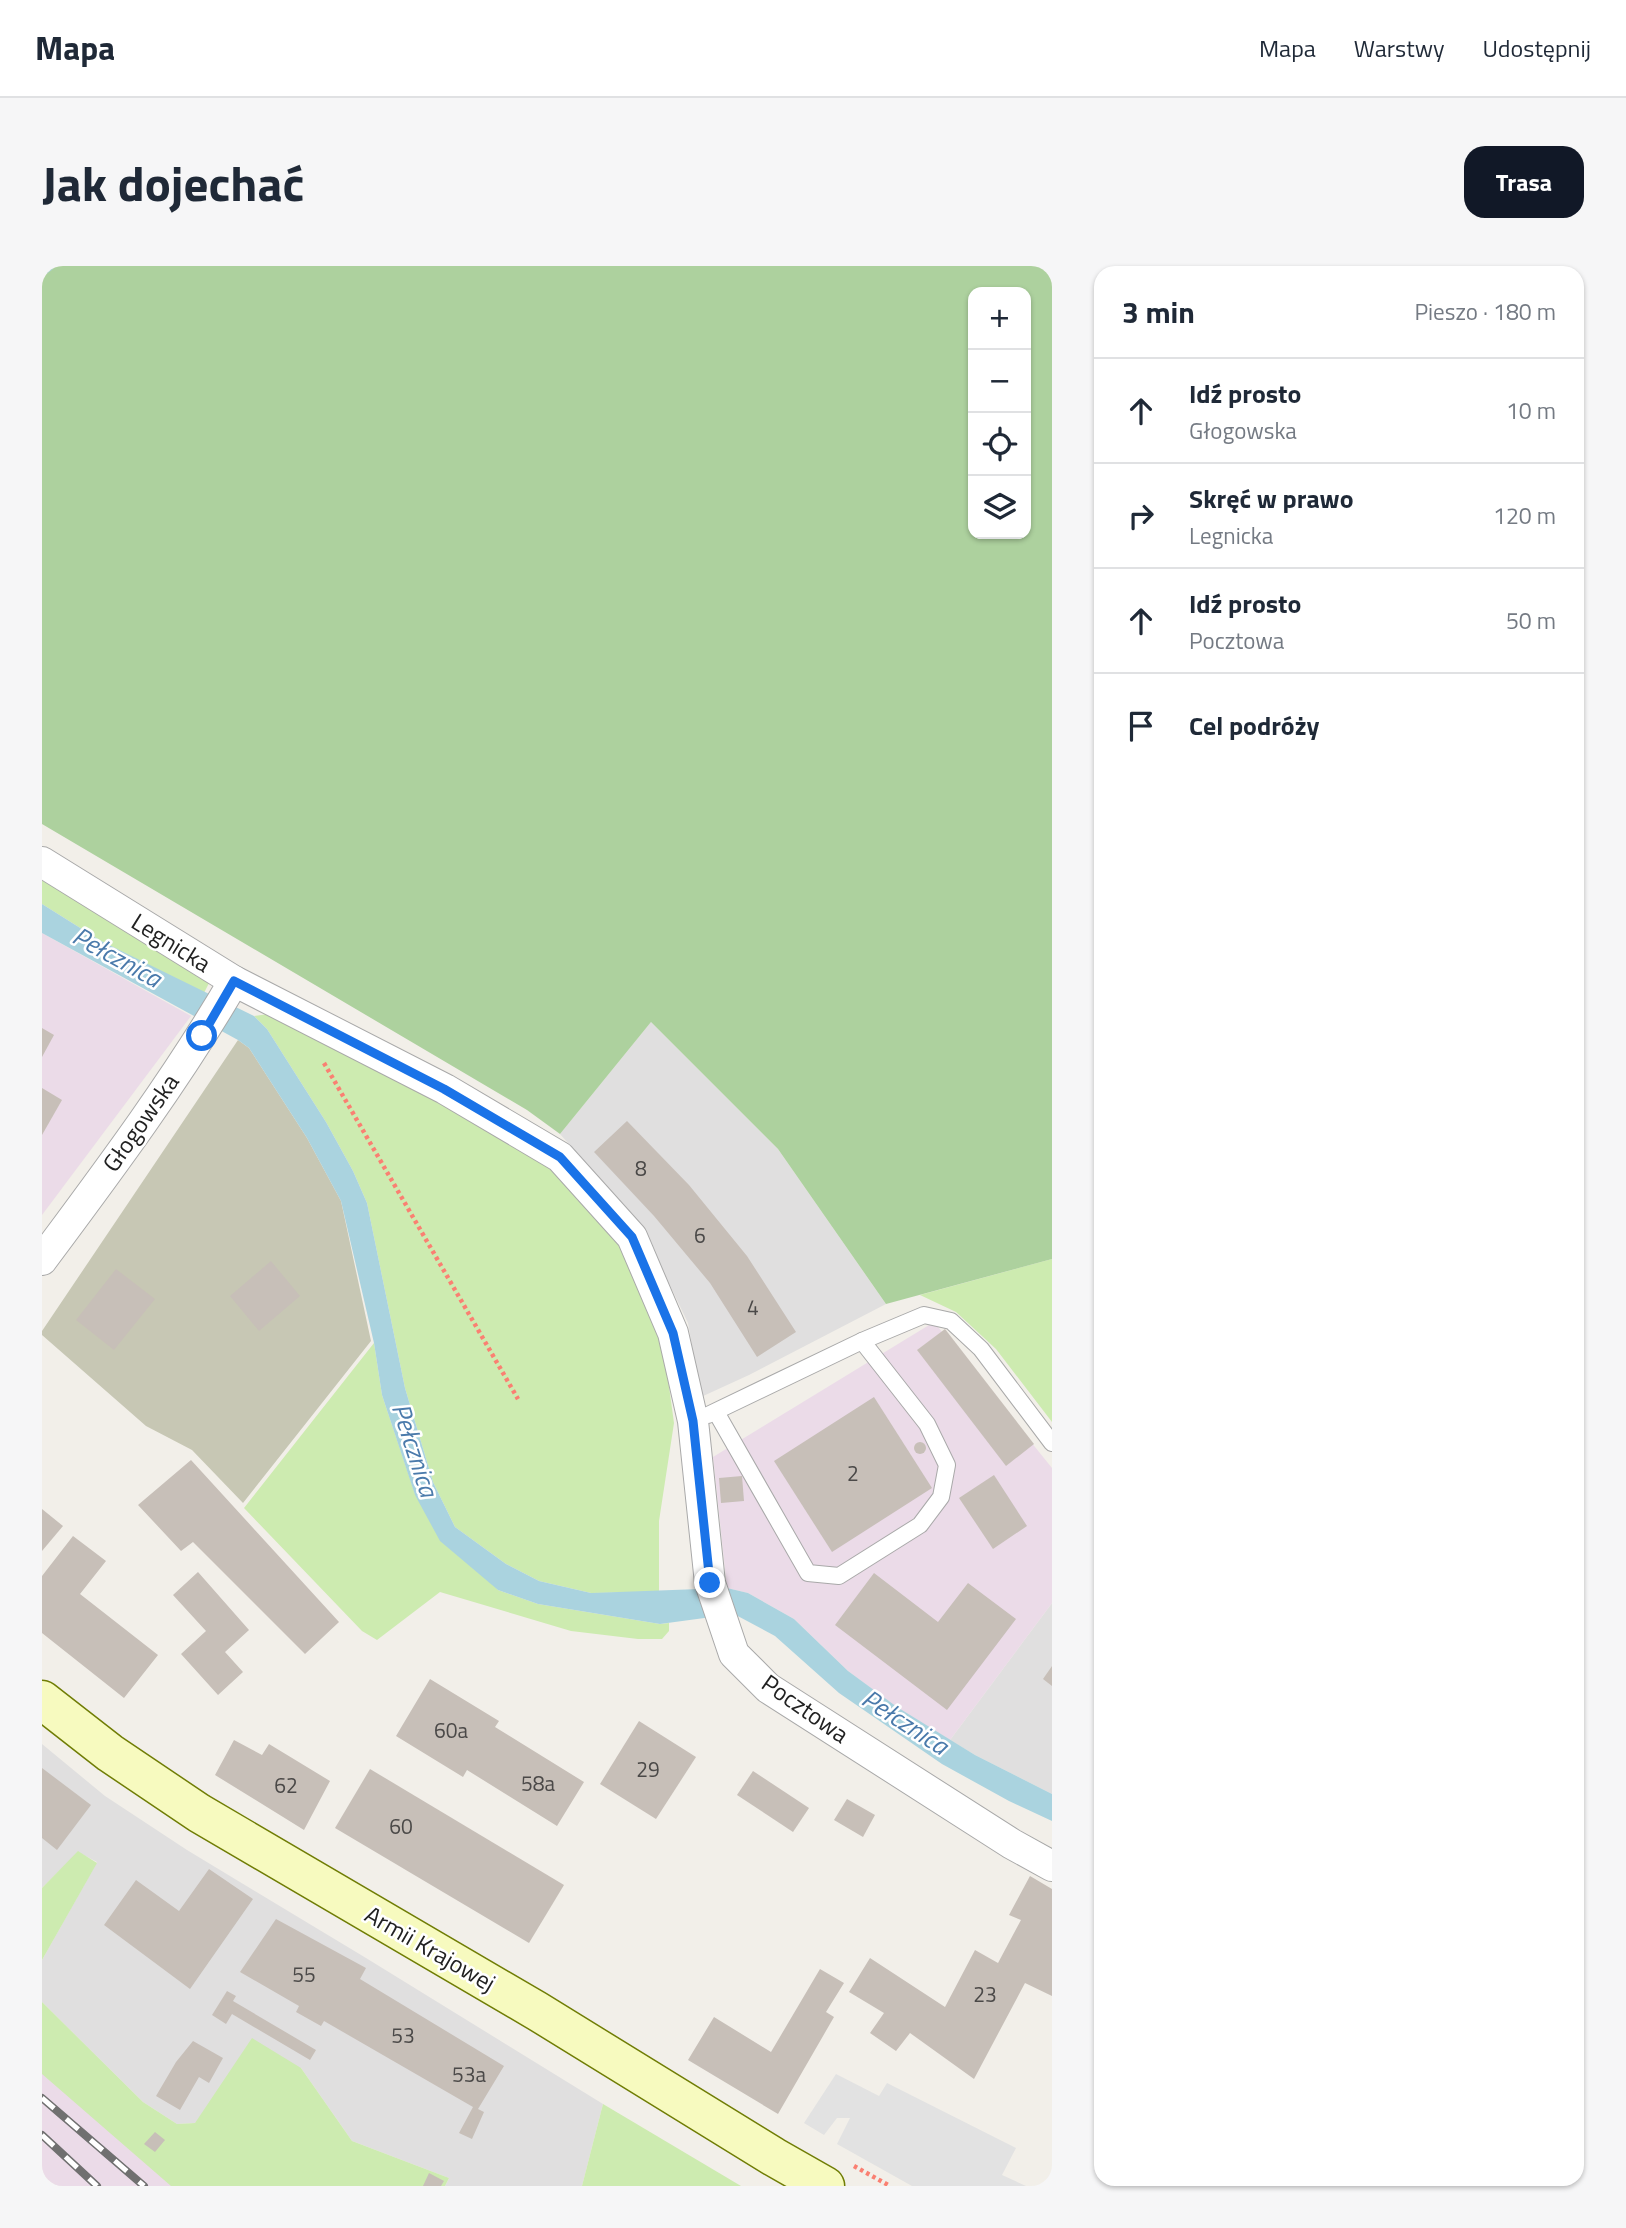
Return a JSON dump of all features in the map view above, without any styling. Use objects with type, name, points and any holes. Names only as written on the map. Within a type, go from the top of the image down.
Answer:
[{"type":"main road","name":"Armii Krajowej","points":[[42,1700],[110,1753],[210,1820],[537,2011],[825,2186]]},
{"type":"street","name":"Legnicka","points":[[42,862],[234,981],[444,1089],[560,1157],[632,1237],[673,1333]]},
{"type":"street","name":"Głogowska","points":[[42,1260],[202,1036],[234,981]]},
{"type":"street","name":"Pocztowa","points":[[673,1333],[704,1416],[710,1583],[734,1654],[768,1688],[1012,1844],[1052,1866]]},
{"type":"lane","points":[[862,1341],[927,1424],[947,1465],[941,1497],[920,1525],[839,1576],[808,1573],[704,1416],[862,1341],[924,1315],[951,1321],[981,1349],[1052,1443]]},
{"type":"path","points":[[323,1060],[518,1399]]},
{"type":"shaded area","points":[[42,933],[191,1016],[42,1215]]},
{"type":"shaded area","points":[[651,1022],[778,1149],[886,1304],[701,1397],[688,1323],[641,1225],[560,1134]]},
{"type":"shaded area","points":[[238,1040],[249,1048],[307,1138],[341,1201],[371,1341],[243,1503],[192,1450],[146,1426],[42,1335],[42,1331]]},
{"type":"shaded area","points":[[934,1322],[1052,1468],[1052,1603],[950,1740],[896,1707],[848,1671],[794,1619],[748,1593],[727,1588],[713,1457]]},
{"type":"shaded area","points":[[1052,1603],[1052,1794],[950,1740]]},
{"type":"shaded area","points":[[42,1744],[105,1796],[187,1850],[603,2104],[582,2186],[445,2186],[449,2178],[352,2141],[301,2068],[195,2123],[177,2124],[143,2102],[42,2002],[42,1960],[97,1862],[78,1852],[42,1888]]},
{"type":"shaded area","points":[[42,2072],[176,2186],[42,2186]]},
{"type":"shaded area","points":[[836,2074],[879,2096],[887,2083],[1016,2148],[1002,2175],[1026,2186],[912,2186],[837,2144],[850,2118],[837,2118],[824,2135],[804,2123]]},
{"type":"green space","points":[[42,266],[1052,266],[1052,1259],[886,1304],[778,1149],[651,1022],[560,1134],[527,1110],[42,824]]},
{"type":"green space","points":[[42,880],[209,983],[204,993],[101,941],[42,904]]},
{"type":"green space","points":[[269,1014],[438,1097],[552,1164],[623,1244],[662,1335],[674,1423],[659,1521],[659,1592],[591,1593],[539,1581],[506,1564],[455,1527],[433,1482],[405,1388],[367,1203],[326,1122],[267,1029],[254,1016]]},
{"type":"green space","points":[[1052,1259],[1052,1422],[996,1349],[956,1312],[920,1295]]},
{"type":"green space","points":[[374,1343],[382,1395],[415,1494],[498,1590],[538,1604],[660,1624],[669,1623],[669,1631],[662,1639],[638,1639],[571,1631],[440,1592],[377,1640],[362,1631],[244,1508]]},
{"type":"green space","points":[[78,1851],[97,1863],[42,1960],[42,1888]]},
{"type":"green space","points":[[42,2002],[143,2102],[177,2124],[195,2123],[252,2038],[301,2068],[352,2141],[449,2178],[445,2186],[171,2186],[42,2074]]},
{"type":"green space","points":[[603,2104],[741,2186],[582,2186]]},
{"type":"water","name":"Pełcznica","points":[[42,904],[101,941],[254,1016],[267,1029],[326,1122],[367,1203],[405,1388],[433,1482],[455,1527],[506,1564],[539,1581],[591,1593],[727,1588],[748,1593],[794,1619],[848,1671],[897,1707],[975,1755],[1052,1794],[1052,1821],[942,1764],[839,1693],[775,1636],[734,1614],[660,1624],[538,1604],[498,1590],[440,1541],[415,1495],[382,1395],[374,1343],[341,1201],[307,1138],[249,1048],[42,933]]},
{"type":"building","points":[[42,1028],[54,1035],[42,1057]]},
{"type":"building","points":[[42,1088],[62,1100],[42,1135]]},
{"type":"building","points":[[627,1121],[689,1185],[747,1256],[796,1332],[757,1357],[710,1283],[654,1216],[594,1152]]},
{"type":"building","points":[[271,1261],[300,1296],[259,1331],[230,1296]]},
{"type":"building","points":[[116,1269],[155,1299],[114,1350],[76,1320]]},
{"type":"building","points":[[945,1329],[1034,1444],[1006,1466],[917,1350]]},
{"type":"building","points":[[874,1397],[932,1488],[832,1552],[774,1461]]},
{"type":"building","points":[[915,1443],[925,1443],[925,1453],[915,1453]]},
{"type":"building","points":[[191,1460],[339,1622],[305,1654],[193,1542],[181,1551],[138,1505]]},
{"type":"building","points":[[994,1475],[1027,1526],[993,1549],[959,1498]]},
{"type":"building","points":[[742,1476],[744,1501],[721,1503],[719,1478]]},
{"type":"building","points":[[42,1509],[63,1526],[42,1551]]},
{"type":"building","points":[[73,1536],[106,1561],[80,1594],[158,1655],[124,1698],[42,1633],[42,1576]]},
{"type":"building","points":[[198,1572],[249,1630],[225,1652],[243,1672],[218,1695],[181,1654],[206,1631],[173,1595]]},
{"type":"building","points":[[874,1573],[938,1622],[968,1583],[1016,1619],[947,1710],[835,1625]]},
{"type":"building","points":[[1052,1666],[1052,1686],[1043,1679]]},
{"type":"building","points":[[430,1679],[499,1721],[495,1727],[584,1782],[557,1826],[467,1770],[463,1777],[396,1736]]},
{"type":"building","points":[[639,1721],[696,1757],[656,1819],[600,1784]]},
{"type":"building","points":[[234,1740],[262,1755],[269,1744],[330,1781],[304,1830],[215,1775]]},
{"type":"building","points":[[42,1768],[91,1805],[57,1850],[42,1838]]},
{"type":"building","points":[[370,1769],[564,1885],[529,1943],[335,1828]]},
{"type":"building","points":[[753,1771],[809,1808],[793,1832],[737,1795]]},
{"type":"building","points":[[847,1799],[875,1815],[863,1837],[834,1820]]},
{"type":"building","points":[[209,1869],[253,1899],[190,1989],[104,1925],[136,1880],[179,1911]]},
{"type":"building","points":[[1030,1876],[1052,1889],[1052,1996],[1025,1983],[974,2079],[910,2033],[896,2051],[870,2033],[884,2013],[849,1992],[870,1958],[945,2007],[975,1950],[998,1963],[1021,1920],[1009,1915]]},
{"type":"building","points":[[276,1919],[366,1968],[360,1979],[504,2066],[478,2109],[484,2112],[472,2139],[459,2133],[473,2107],[324,2021],[321,2026],[296,2012],[299,2006],[240,1972]]},
{"type":"building","points":[[820,1969],[844,1983],[826,2012],[834,2017],[778,2114],[688,2060],[714,2017],[771,2052]]},
{"type":"building","points":[[227,1991],[236,1996],[233,2001],[316,2050],[310,2060],[232,2014],[226,2024],[212,2015]]},
{"type":"building","points":[[193,2041],[223,2058],[209,2083],[199,2077],[180,2110],[156,2096],[176,2062]]},
{"type":"building","points":[[155,2132],[165,2140],[155,2152],[144,2144]]},
{"type":"building","points":[[429,2173],[444,2181],[441,2186],[423,2186]]},
{"type":"waterway","points":[[42,271],[49,266]]},
{"type":"railway","points":[[42,2098],[144,2186]]},
{"type":"railway","points":[[42,2135],[97,2186]]},
{"type":"route","points":[[202,1036],[234,981],[444,1089],[560,1157],[632,1237],[673,1333],[693,1421],[710,1583]]}]
